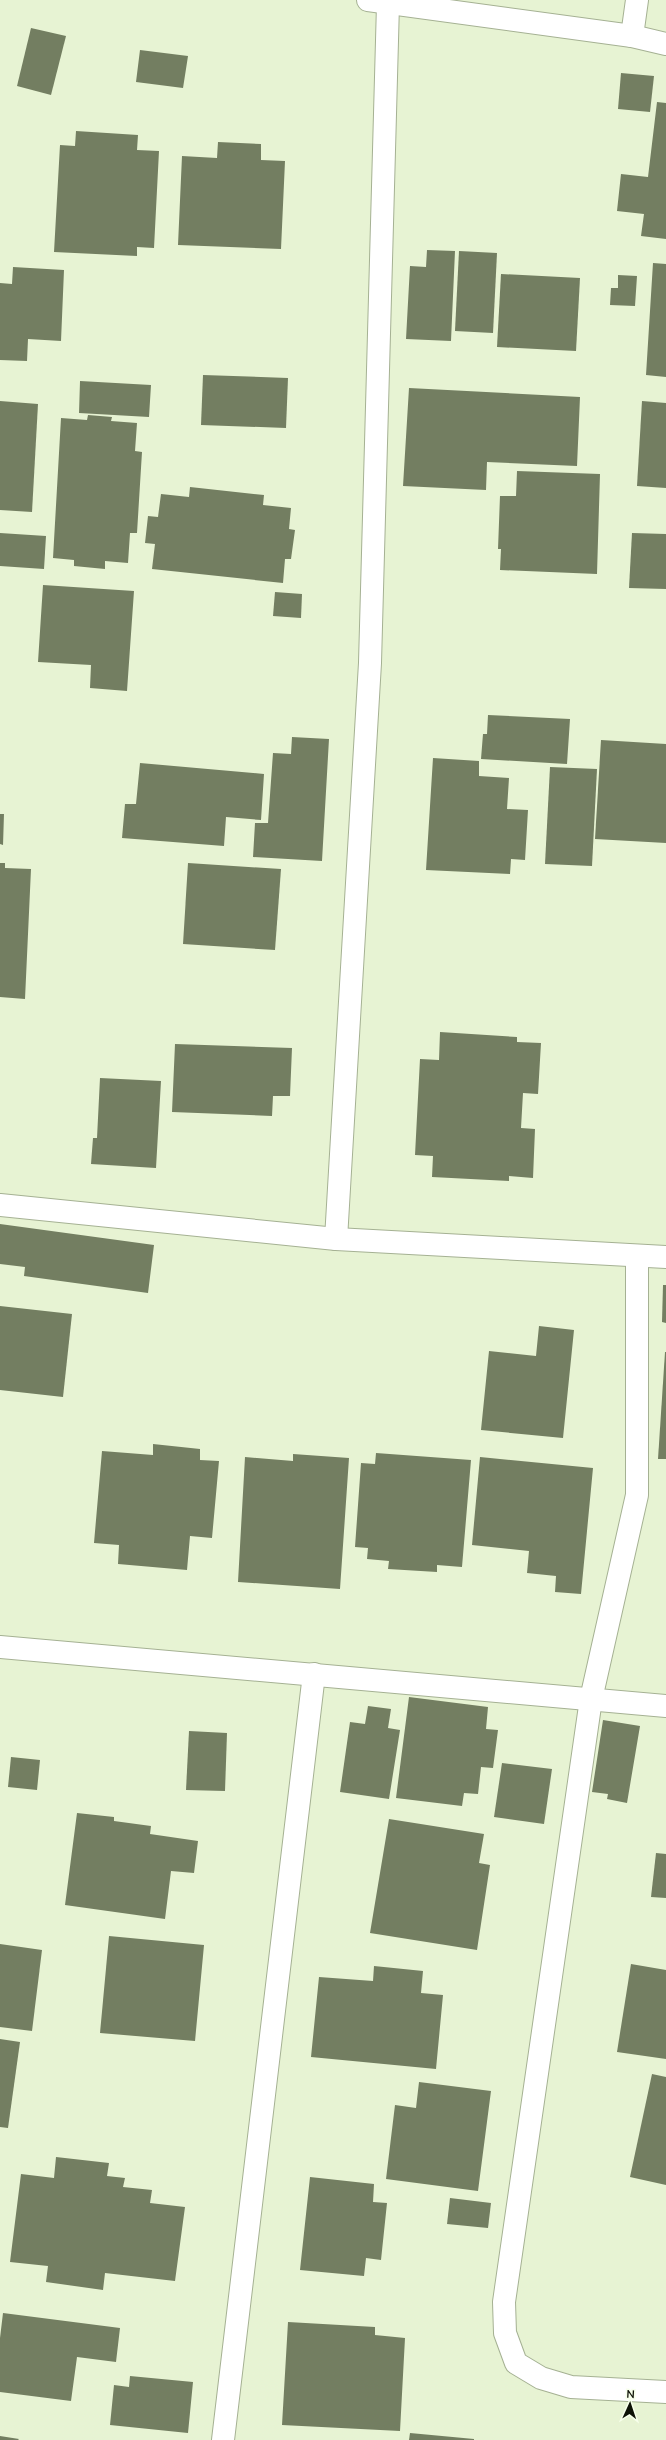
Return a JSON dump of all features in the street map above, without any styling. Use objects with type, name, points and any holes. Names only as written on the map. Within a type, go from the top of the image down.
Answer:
[{"type":"street","points":[[632,36],[637,0]]},
{"type":"street","points":[[336,1239],[370,663],[378,2],[632,36],[666,44]]},
{"type":"street","points":[[0,1205],[336,1239],[666,1257]]},
{"type":"street","points":[[637,1256],[637,1495],[591,1699],[504,2302],[505,2333],[516,2363],[541,2378],[571,2387],[666,2392]]},
{"type":"street","points":[[0,1647],[666,1706]]},
{"type":"street","points":[[223,2440],[314,1674]]},
{"type":"building","points":[[31,28],[66,36],[51,95],[17,86]]},
{"type":"building","points":[[140,50],[188,56],[183,88],[136,82]]},
{"type":"building","points":[[621,73],[654,76],[650,112],[618,109]]},
{"type":"building","points":[[657,102],[666,103],[666,239],[641,236],[644,214],[617,211],[621,174],[648,177]]},
{"type":"building","points":[[76,131],[138,135],[137,150],[159,151],[154,248],[137,247],[137,256],[54,252],[60,145],[75,146]]},
{"type":"building","points":[[218,142],[261,144],[261,160],[285,161],[281,249],[178,245],[182,156],[217,158]]},
{"type":"building","points":[[427,250],[455,251],[451,341],[406,339],[410,266],[426,267]]},
{"type":"building","points":[[459,251],[497,253],[493,333],[455,331]]},
{"type":"building","points":[[653,263],[666,264],[666,377],[646,375]]},
{"type":"building","points":[[13,267],[64,270],[61,341],[28,339],[27,361],[0,360],[0,283],[12,284]]},
{"type":"building","points":[[501,274],[580,278],[576,351],[497,347]]},
{"type":"building","points":[[618,275],[637,276],[635,306],[610,305],[611,288],[618,288]]},
{"type":"building","points":[[203,375],[288,378],[286,428],[201,425]]},
{"type":"building","points":[[80,381],[151,385],[149,417],[79,413]]},
{"type":"building","points":[[409,388],[580,397],[577,466],[487,462],[486,490],[403,486]]},
{"type":"building","points":[[0,401],[38,404],[32,512],[0,510]]},
{"type":"building","points":[[642,401],[666,403],[666,488],[637,486]]},
{"type":"building","points":[[88,415],[112,417],[111,421],[137,423],[135,451],[142,452],[137,533],[130,533],[128,563],[105,561],[105,569],[74,566],[74,560],[53,558],[61,418],[87,420]]},
{"type":"building","points":[[517,471],[600,474],[597,574],[500,570],[501,549],[498,549],[500,496],[516,496]]},
{"type":"building","points":[[190,487],[264,495],[263,505],[291,508],[289,529],[295,530],[291,559],[285,559],[283,583],[152,569],[155,544],[145,543],[148,516],[158,517],[161,494],[189,497]]},
{"type":"building","points":[[0,533],[46,536],[44,569],[0,566]]},
{"type":"building","points":[[632,533],[666,534],[666,589],[629,588]]},
{"type":"building","points":[[43,585],[134,591],[127,691],[90,688],[91,665],[38,662]]},
{"type":"building","points":[[275,592],[302,594],[301,618],[273,616]]},
{"type":"building","points":[[488,715],[570,719],[567,764],[481,759],[483,734],[487,734]]},
{"type":"building","points":[[292,737],[329,739],[322,861],[253,857],[255,823],[268,823],[273,753],[291,754]]},
{"type":"building","points":[[601,740],[666,744],[666,843],[595,839]]},
{"type":"building","points":[[433,758],[479,761],[479,776],[509,778],[507,809],[528,810],[525,860],[511,859],[510,874],[426,870]]},
{"type":"building","points":[[140,763],[264,774],[261,820],[226,817],[224,846],[122,838],[125,804],[136,804]]},
{"type":"building","points":[[550,767],[597,769],[592,866],[545,864]]},
{"type":"building","points":[[0,814],[4,814],[3,845],[0,844]]},
{"type":"building","points":[[0,863],[5,863],[5,868],[31,869],[25,999],[0,997]]},
{"type":"building","points":[[188,863],[281,869],[275,950],[183,944]]},
{"type":"building","points":[[440,1032],[517,1037],[517,1042],[541,1043],[538,1094],[523,1093],[521,1128],[535,1129],[533,1178],[509,1176],[509,1181],[432,1177],[433,1156],[415,1155],[420,1059],[439,1060]]},
{"type":"building","points":[[175,1044],[292,1048],[290,1096],[273,1096],[272,1116],[172,1112]]},
{"type":"building","points":[[100,1078],[161,1081],[156,1168],[91,1164],[93,1138],[97,1138]]},
{"type":"building","points":[[0,1224],[154,1245],[148,1293],[24,1276],[25,1267],[0,1264]]},
{"type":"building","points":[[663,1285],[666,1285],[666,1323],[662,1322]]},
{"type":"building","points":[[0,1306],[72,1314],[63,1397],[0,1390]]},
{"type":"building","points":[[539,1326],[574,1330],[563,1438],[481,1430],[489,1351],[536,1356]]},
{"type":"building","points":[[665,1352],[666,1459],[658,1459]]},
{"type":"building","points":[[153,1444],[200,1449],[200,1460],[219,1461],[212,1538],[190,1536],[187,1570],[118,1564],[119,1545],[94,1543],[102,1451],[153,1455]]},
{"type":"building","points":[[376,1453],[471,1460],[462,1567],[437,1565],[437,1572],[388,1569],[389,1561],[367,1559],[368,1548],[355,1547],[361,1463],[375,1464]]},
{"type":"building","points":[[293,1454],[349,1458],[340,1589],[238,1582],[245,1457],[293,1461]]},
{"type":"building","points":[[480,1457],[593,1468],[581,1594],[555,1592],[556,1576],[527,1573],[529,1551],[472,1545]]},
{"type":"building","points":[[409,1697],[488,1707],[486,1729],[498,1730],[493,1768],[481,1767],[478,1794],[464,1793],[462,1806],[396,1798]]},
{"type":"building","points":[[368,1706],[391,1709],[388,1728],[400,1730],[389,1799],[340,1792],[350,1722],[365,1724]]},
{"type":"building","points":[[603,1720],[640,1726],[627,1803],[607,1799],[608,1794],[592,1792]]},
{"type":"building","points":[[189,1731],[227,1733],[225,1791],[186,1790]]},
{"type":"building","points":[[11,1757],[40,1760],[37,1790],[8,1787]]},
{"type":"building","points":[[502,1763],[552,1769],[544,1824],[494,1817]]},
{"type":"building","points":[[77,1813],[114,1817],[114,1821],[151,1826],[150,1834],[198,1841],[194,1873],[171,1871],[165,1919],[65,1905]]},
{"type":"building","points":[[389,1819],[484,1834],[479,1863],[490,1865],[477,1950],[370,1933]]},
{"type":"building","points":[[656,1853],[666,1854],[666,1898],[651,1897]]},
{"type":"building","points":[[109,1936],[204,1945],[195,2041],[100,2033]]},
{"type":"building","points":[[0,1944],[42,1950],[32,2031],[0,2027]]},
{"type":"building","points":[[631,1964],[666,1970],[666,2059],[617,2052]]},
{"type":"building","points":[[374,1966],[423,1971],[421,1993],[443,1995],[436,2069],[311,2057],[319,1977],[373,1981]]},
{"type":"building","points":[[0,2039],[20,2042],[8,2128],[0,2127]]},
{"type":"building","points":[[652,2074],[666,2077],[666,2185],[630,2177]]},
{"type":"building","points":[[419,2082],[491,2091],[478,2191],[386,2179],[395,2105],[416,2108]]},
{"type":"building","points":[[56,2157],[109,2163],[107,2176],[125,2178],[123,2187],[152,2190],[150,2203],[185,2207],[175,2281],[105,2273],[103,2290],[46,2282],[48,2266],[10,2262],[21,2174],[54,2178]]},
{"type":"building","points":[[310,2177],[374,2184],[373,2202],[387,2203],[381,2260],[366,2258],[364,2276],[300,2270]]},
{"type":"building","points":[[450,2198],[491,2203],[488,2228],[447,2224]]},
{"type":"building","points":[[3,2313],[120,2328],[116,2362],[77,2357],[71,2401],[0,2392],[0,2338]]},
{"type":"building","points":[[288,2322],[375,2327],[375,2335],[405,2338],[400,2431],[282,2425]]},
{"type":"building","points":[[130,2376],[193,2382],[188,2433],[110,2425],[114,2385],[129,2387]]},
{"type":"building","points":[[410,2433],[474,2439],[474,2440],[409,2440]]},
{"type":"building","points":[[0,2436],[19,2439],[0,2440]]}]
